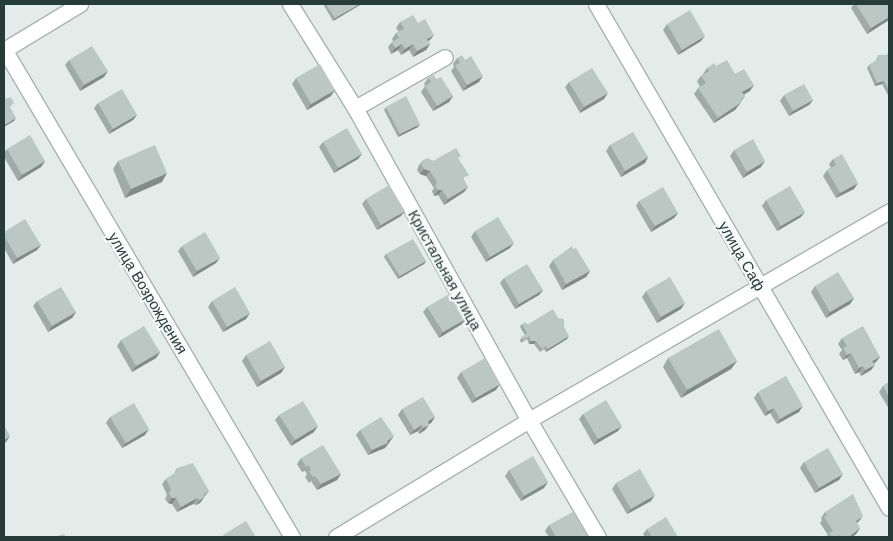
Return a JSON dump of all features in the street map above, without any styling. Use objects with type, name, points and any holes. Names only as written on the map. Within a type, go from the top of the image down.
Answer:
[{"type":"street","points":[[4,50],[80,4]]},
{"type":"street","name":"Кристальная улица","points":[[290,4],[355,108],[529,420],[598,537]]},
{"type":"street","name":"улица Саф","points":[[596,4],[889,508]]},
{"type":"street","name":"улица Возрождения","points":[[4,50],[292,537]]},
{"type":"street","points":[[355,108],[444,57]]},
{"type":"street","points":[[336,537],[529,420],[889,211]]},
{"type":"building","points":[[326,4],[360,4],[335,18]]},
{"type":"building","points":[[856,4],[888,4],[889,17],[871,28]]},
{"type":"building","points":[[690,10],[705,36],[682,50],[667,24]]},
{"type":"building","points":[[413,15],[418,23],[425,19],[434,35],[427,39],[430,44],[417,51],[413,44],[405,49],[402,44],[395,48],[392,42],[399,38],[396,33],[404,29],[400,22]]},
{"type":"building","points":[[92,46],[108,71],[84,85],[69,60]]},
{"type":"building","points":[[889,53],[889,90],[884,81],[877,83],[869,65],[877,60],[878,55]]},
{"type":"building","points":[[462,55],[465,60],[471,56],[483,76],[467,85],[455,65],[460,63],[457,58]]},
{"type":"building","points":[[727,60],[735,74],[744,69],[754,85],[742,92],[745,96],[739,104],[718,118],[698,88],[706,83],[701,76],[709,71],[707,68],[714,63],[716,66]]},
{"type":"building","points":[[320,64],[335,90],[311,104],[296,78]]},
{"type":"building","points":[[592,68],[608,93],[584,107],[569,82]]},
{"type":"building","points":[[434,75],[436,79],[441,77],[453,96],[437,106],[425,86],[431,82],[428,78]]},
{"type":"building","points":[[804,84],[813,100],[793,111],[784,95]]},
{"type":"building","points":[[122,89],[137,115],[113,129],[98,103]]},
{"type":"building","points":[[406,96],[420,124],[400,134],[386,107]]},
{"type":"building","points":[[4,97],[5,99],[11,97],[14,103],[10,107],[16,118],[4,125]]},
{"type":"building","points":[[347,128],[362,154],[338,168],[323,142]]},
{"type":"building","points":[[633,132],[648,157],[625,171],[610,145]]},
{"type":"building","points":[[30,135],[45,161],[22,175],[7,149]]},
{"type":"building","points":[[753,139],[765,161],[747,172],[734,150]]},
{"type":"building","points":[[155,145],[167,173],[131,189],[118,161]]},
{"type":"building","points":[[456,148],[461,156],[458,158],[469,175],[463,178],[468,187],[448,199],[442,190],[438,190],[435,186],[437,182],[430,171],[424,169],[421,164],[423,160],[428,158],[433,161]]},
{"type":"building","points":[[842,154],[858,183],[840,193],[827,170],[836,165],[833,159]]},
{"type":"building","points":[[389,185],[405,211],[381,225],[366,199]]},
{"type":"building","points":[[790,186],[805,212],[781,226],[766,200]]},
{"type":"building","points":[[663,187],[678,213],[655,226],[639,201]]},
{"type":"building","points":[[498,217],[514,243],[490,257],[475,231]]},
{"type":"building","points":[[25,219],[41,245],[17,258],[4,236],[4,232]]},
{"type":"building","points":[[205,232],[220,258],[197,271],[182,246]]},
{"type":"building","points":[[413,239],[426,261],[400,276],[386,254]]},
{"type":"building","points":[[572,246],[573,249],[576,248],[590,271],[566,284],[553,260]]},
{"type":"building","points":[[527,264],[543,290],[519,304],[504,278]]},
{"type":"building","points":[[838,272],[854,298],[830,312],[815,286]]},
{"type":"building","points":[[670,277],[685,303],[661,317],[646,291]]},
{"type":"building","points":[[61,287],[76,312],[52,326],[37,301]]},
{"type":"building","points":[[235,287],[250,313],[227,327],[212,301]]},
{"type":"building","points":[[451,293],[466,319],[443,332],[427,307]]},
{"type":"building","points":[[553,309],[558,318],[564,319],[564,327],[569,336],[548,349],[546,346],[542,349],[536,341],[531,341],[529,336],[523,340],[522,337],[527,333],[522,324],[525,322],[527,325]]},
{"type":"building","points":[[144,326],[160,352],[136,366],[121,340]]},
{"type":"building","points":[[863,326],[880,357],[872,361],[875,365],[865,370],[863,366],[859,368],[851,353],[847,355],[843,348],[847,346],[842,338]]},
{"type":"building","points":[[719,329],[737,361],[687,390],[668,358]]},
{"type":"building","points":[[270,341],[285,367],[261,381],[246,355]]},
{"type":"building","points":[[485,358],[500,384],[476,398],[461,372]]},
{"type":"building","points":[[786,376],[803,406],[780,419],[774,408],[768,411],[758,392]]},
{"type":"building","points":[[889,382],[889,397],[883,386]]},
{"type":"building","points":[[423,397],[435,417],[428,421],[429,425],[423,428],[422,425],[414,430],[402,409]]},
{"type":"building","points":[[606,400],[622,426],[598,439],[583,414]]},
{"type":"building","points":[[303,401],[318,426],[295,440],[279,415]]},
{"type":"building","points":[[134,403],[149,429],[126,443],[110,417]]},
{"type":"building","points":[[381,417],[394,436],[387,441],[388,443],[372,450],[360,430]]},
{"type":"building","points":[[4,425],[10,436],[4,440]]},
{"type":"building","points":[[323,445],[341,474],[321,484],[309,471],[311,470],[309,465],[306,467],[301,458]]},
{"type":"building","points":[[828,448],[843,474],[819,488],[804,462]]},
{"type":"building","points":[[533,456],[548,482],[524,496],[509,470]]},
{"type":"building","points":[[193,463],[209,491],[200,500],[197,498],[181,507],[176,498],[172,498],[169,493],[171,489],[166,479],[176,472],[177,468]]},
{"type":"building","points":[[640,469],[655,495],[631,509],[616,483]]},
{"type":"building","points":[[853,494],[863,516],[856,521],[860,528],[849,537],[841,537],[839,535],[831,537],[829,533],[833,531],[824,517],[827,515],[825,512]]},
{"type":"building","points":[[573,512],[588,537],[556,537],[549,525]]},
{"type":"building","points":[[666,517],[678,537],[652,537],[647,529]]},
{"type":"building","points":[[246,521],[256,537],[224,537],[223,535]]},
{"type":"building","points":[[64,534],[66,537],[54,537]]}]
